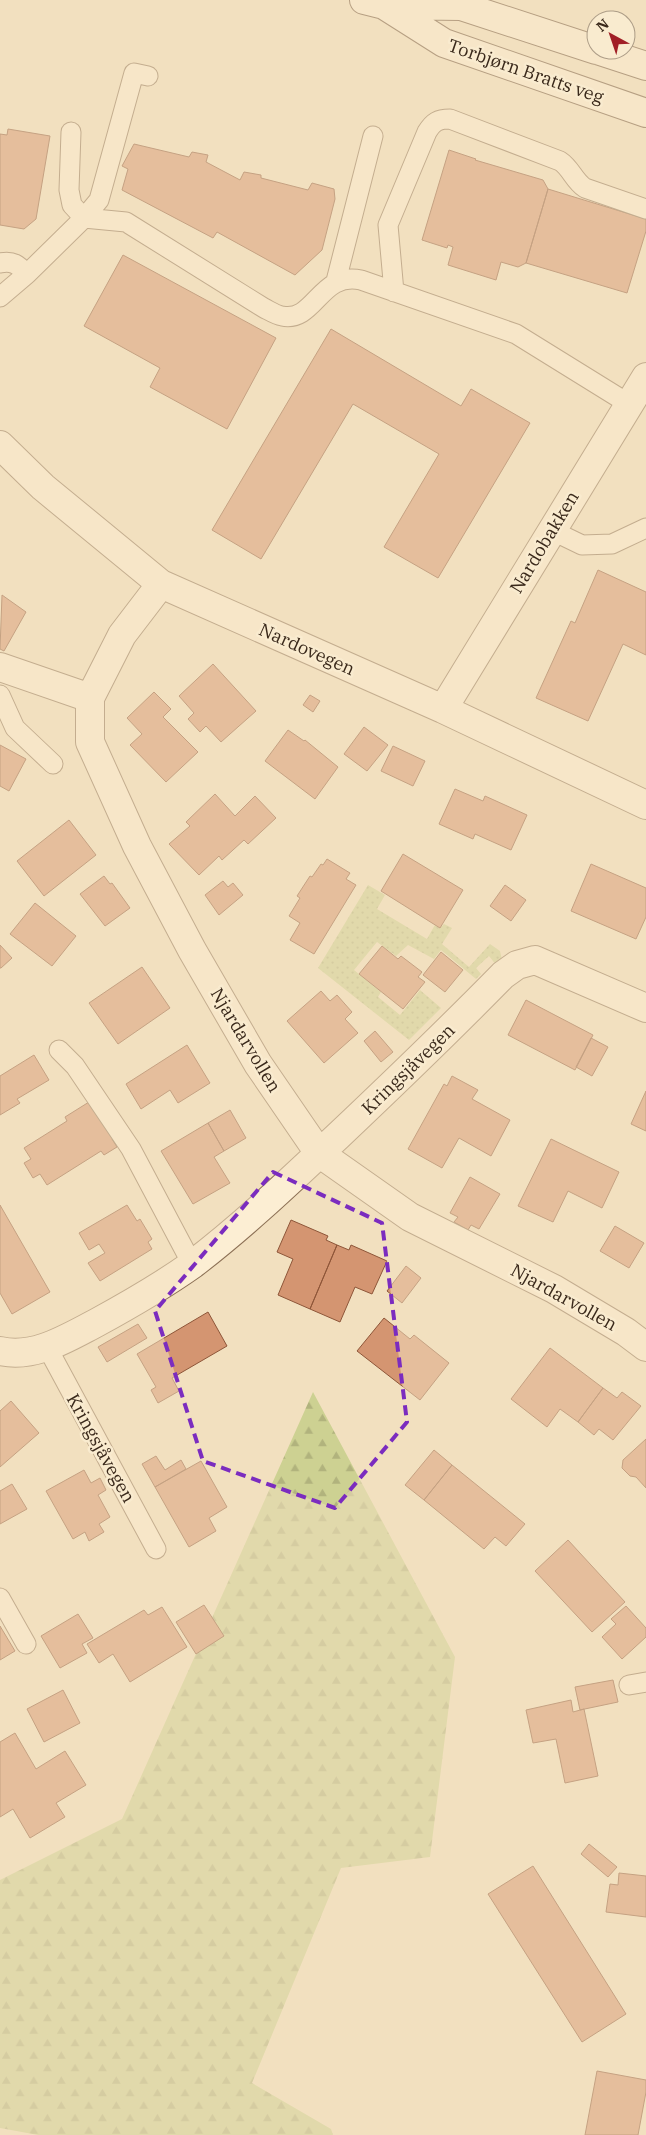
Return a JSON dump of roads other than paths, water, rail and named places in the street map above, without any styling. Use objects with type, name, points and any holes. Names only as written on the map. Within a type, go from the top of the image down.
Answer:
[{"type":"street","name":"Torbjørn Bratts veg","points":[[374,3],[460,6],[586,47]]},
{"type":"street","name":"Torbjørn Bratts veg","points":[[374,3],[444,43],[646,113]]},
{"type":"street","name":"Torbjørn Bratts veg","points":[[627,60],[646,66]]},
{"type":"street","name":"Nardobakken","points":[[443,709],[646,377]]},
{"type":"street","name":"Nardovegen","points":[[0,445],[43,487],[161,584],[443,709],[646,805]]},
{"type":"street","name":"Njardarvollen","points":[[161,584],[122,635],[90,698],[90,742],[137,846],[192,950],[258,1064],[319,1153],[410,1217],[554,1289],[626,1332],[646,1347]]},
{"type":"street","points":[[0,668],[90,698]]},
{"type":"street","name":"Kringsjåvegen","points":[[2,1356],[47,1347],[138,1299],[192,1264],[247,1219],[319,1153],[426,1054],[503,975],[517,964],[535,960],[646,1008]]},
{"type":"lane","points":[[0,297],[27,274],[100,200],[134,73],[148,76]]},
{"type":"lane","points":[[394,292],[388,225],[427,132],[431,126],[442,119],[450,118],[560,161],[569,169],[576,181],[585,188],[646,209]]},
{"type":"lane","points":[[71,132],[69,190],[72,205],[84,218],[126,222],[264,308],[282,316],[290,317],[300,313],[336,282],[353,278],[516,334],[629,404]]},
{"type":"lane","points":[[336,282],[373,136]]},
{"type":"lane","points":[[0,263],[9,261],[16,264],[27,274]]},
{"type":"lane","points":[[551,530],[582,546],[612,544],[646,528]]},
{"type":"lane","points":[[0,695],[14,728],[53,764]]},
{"type":"lane","points":[[59,1050],[75,1066],[131,1149],[192,1264]]},
{"type":"lane","name":"Kringsjåvegen","points":[[47,1347],[156,1549]]},
{"type":"lane","points":[[0,1598],[26,1644]]}]
